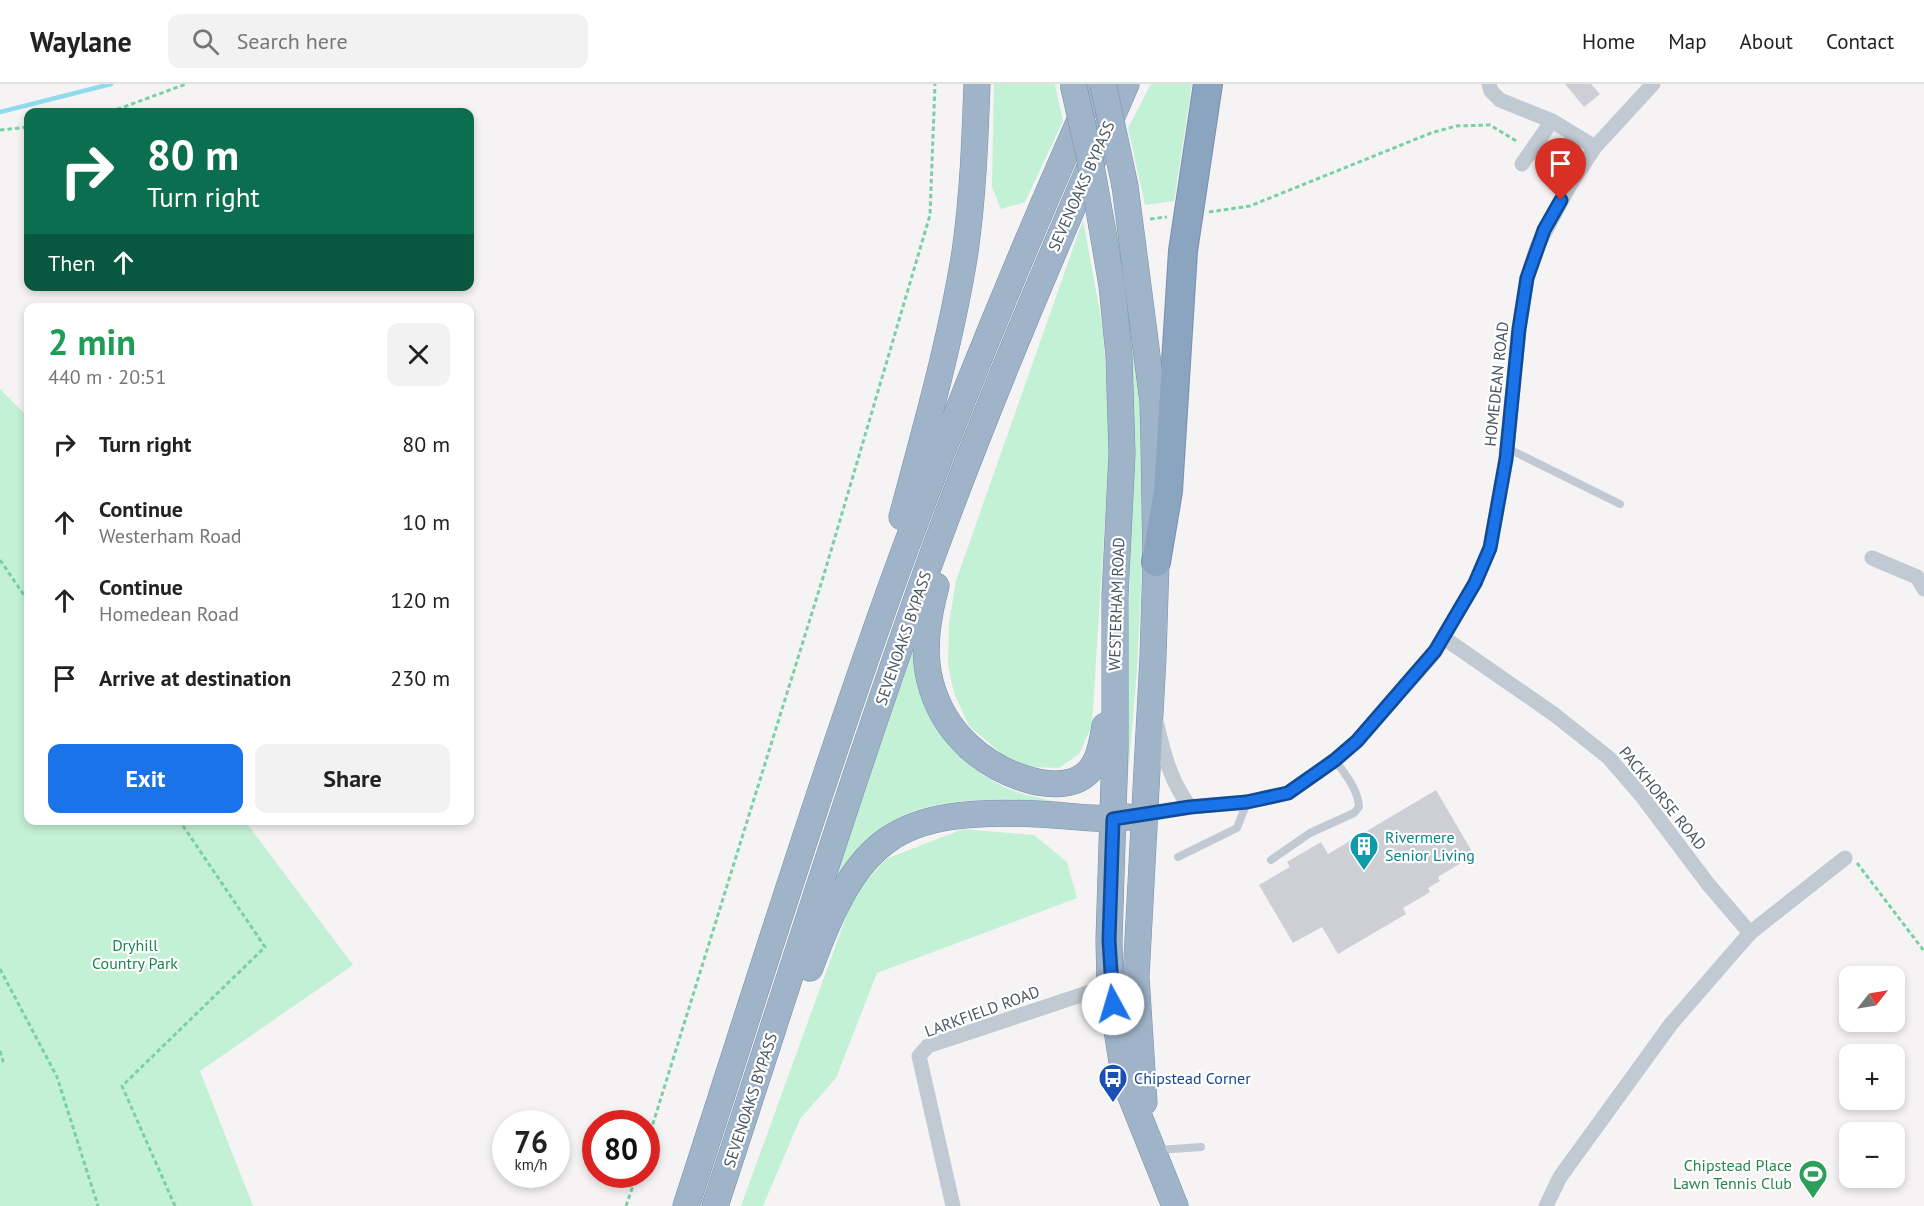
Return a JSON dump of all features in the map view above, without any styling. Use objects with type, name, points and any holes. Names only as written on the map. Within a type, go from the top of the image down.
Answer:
[{"type":"highway","points":[[866,657],[943,358],[965,252],[975,158],[977,84]]},
{"type":"highway","name":"WESTERHAM ROAD","points":[[1073,84],[1089,154],[1112,286],[1119,356],[1122,454],[1115,589],[1110,985],[1122,1062],[1131,1094],[1175,1206]]},
{"type":"highway","name":"SEVENOAKS BYPASS","points":[[686,1206],[866,657],[987,337],[1096,84]]},
{"type":"highway","name":"WESTERHAM ROAD","points":[[1103,84],[1131,224],[1153,402],[1155,562],[1151,695],[1136,977],[1144,1123]]},
{"type":"highway","name":"SEVENOAKS BYPASS","points":[[715,1206],[886,687],[939,538],[1000,379],[1126,84]]},
{"type":"highway","points":[[1155,562],[1168,491],[1180,283],[1208,84]]},
{"type":"highway","points":[[1000,379],[931,606],[927,665],[934,693],[952,728],[980,757],[1011,774],[1045,784],[1058,784],[1086,775],[1094,764],[1101,749],[1114,682]]},
{"type":"highway","points":[[750,1101],[788,1031],[836,902],[855,872],[878,846],[891,836],[919,823],[948,816],[1014,813],[1113,819],[1143,815]]},
{"type":"street","points":[[1489,84],[1491,91],[1500,100],[1552,121],[1595,147]]},
{"type":"street","name":"HOMEDEAN ROAD","points":[[1335,760],[1357,741],[1444,638],[1475,583],[1490,548],[1500,500],[1527,278],[1544,230],[1595,147],[1653,84]]},
{"type":"street","points":[[1522,164],[1552,121]]},
{"type":"street","points":[[1872,558],[1917,576],[1924,589]]},
{"type":"street","name":"PACKHORSE ROAD","points":[[1444,638],[1555,715],[1609,758],[1641,795],[1708,884],[1750,933]]},
{"type":"street","points":[[1151,695],[1168,769],[1179,793],[1190,807]]},
{"type":"street","points":[[1143,815],[1190,807],[1247,802],[1288,793],[1335,760]]},
{"type":"street","points":[[1546,1206],[1560,1177],[1671,1024],[1750,933],[1845,858]]},
{"type":"street","name":"LARKFIELD ROAD","points":[[953,1206],[919,1056],[928,1046],[1136,977]]},
{"type":"lane","points":[[1507,448],[1620,504]]},
{"type":"lane","points":[[1271,860],[1310,833],[1354,813],[1359,807],[1358,799],[1349,780],[1335,760]]},
{"type":"lane","points":[[1178,857],[1237,828],[1247,802]]},
{"type":"lane","points":[[1154,1150],[1201,1147]]},
{"type":"path","points":[[121,108],[186,84]]},
{"type":"path","points":[[657,1110],[825,571],[930,215],[936,84]]},
{"type":"path","points":[[1131,224],[1142,219],[1250,206],[1431,133],[1456,126],[1490,125],[1533,151]]},
{"type":"path","points":[[0,130],[24,127]]},
{"type":"path","points":[[0,560],[24,595]]},
{"type":"path","points":[[175,1206],[122,1086],[266,947],[182,825]]},
{"type":"path","points":[[1845,858],[1856,861],[1924,951]]},
{"type":"path","points":[[0,969],[57,1077],[98,1206]]},
{"type":"path","points":[[0,1051],[3,1061],[0,1063]]},
{"type":"path","points":[[627,1206],[633,1188]]},
{"type":"green space","points":[[994,84],[1055,84],[1063,121],[1025,202],[1001,209],[992,187]]},
{"type":"green space","points":[[1151,84],[1192,84],[1174,201],[1145,205],[1128,128]]},
{"type":"green space","points":[[1119,218],[1145,432],[1143,548],[1137,671],[1127,787],[1122,786],[1130,581],[1132,448],[1114,230]]},
{"type":"green space","points":[[1083,220],[1103,329],[1110,438],[1092,725],[1079,754],[1059,768],[1030,767],[1003,755],[969,726],[954,693],[948,665],[949,623],[956,581]]},
{"type":"green space","name":"Dryhill Country Park","points":[[0,389],[24,413],[24,825],[248,825],[353,965],[200,1071],[253,1206],[0,1206]]},
{"type":"green space","points":[[918,633],[920,678],[925,701],[931,716],[950,745],[962,758],[989,779],[1004,787],[1053,801],[963,801],[919,810],[898,818],[879,830],[852,856],[830,885]]},
{"type":"green space","points":[[963,829],[1034,835],[1067,862],[1077,898],[877,973],[836,1078],[800,1119],[763,1206],[741,1206],[854,895],[886,859]]},
{"type":"building","points":[[1565,84],[1591,84],[1600,94],[1584,107]]},
{"type":"building","name":"Rivermere Senior Living","points":[[1436,790],[1474,855],[1438,877],[1440,881],[1428,888],[1430,892],[1403,908],[1406,914],[1338,954],[1322,927],[1293,943],[1259,885],[1290,867],[1287,862],[1321,842],[1328,854]]},
{"type":"waterway","points":[[0,112],[111,84]]},
{"type":"place","name":"Rivermere Senior Living","points":[[1364,872]]},
{"type":"place","name":"Chipstead Corner","points":[[1113,1104]]},
{"type":"place","name":"Chipstead Place Lawn Tennis Club","points":[[1813,1200]]},
{"type":"route","points":[[1113,1004],[1110,985],[1109,940],[1113,819],[1269,798],[1288,793],[1304,783],[1357,741],[1435,651],[1475,583],[1490,548],[1500,500],[1527,278],[1544,230],[1561,200]]}]
